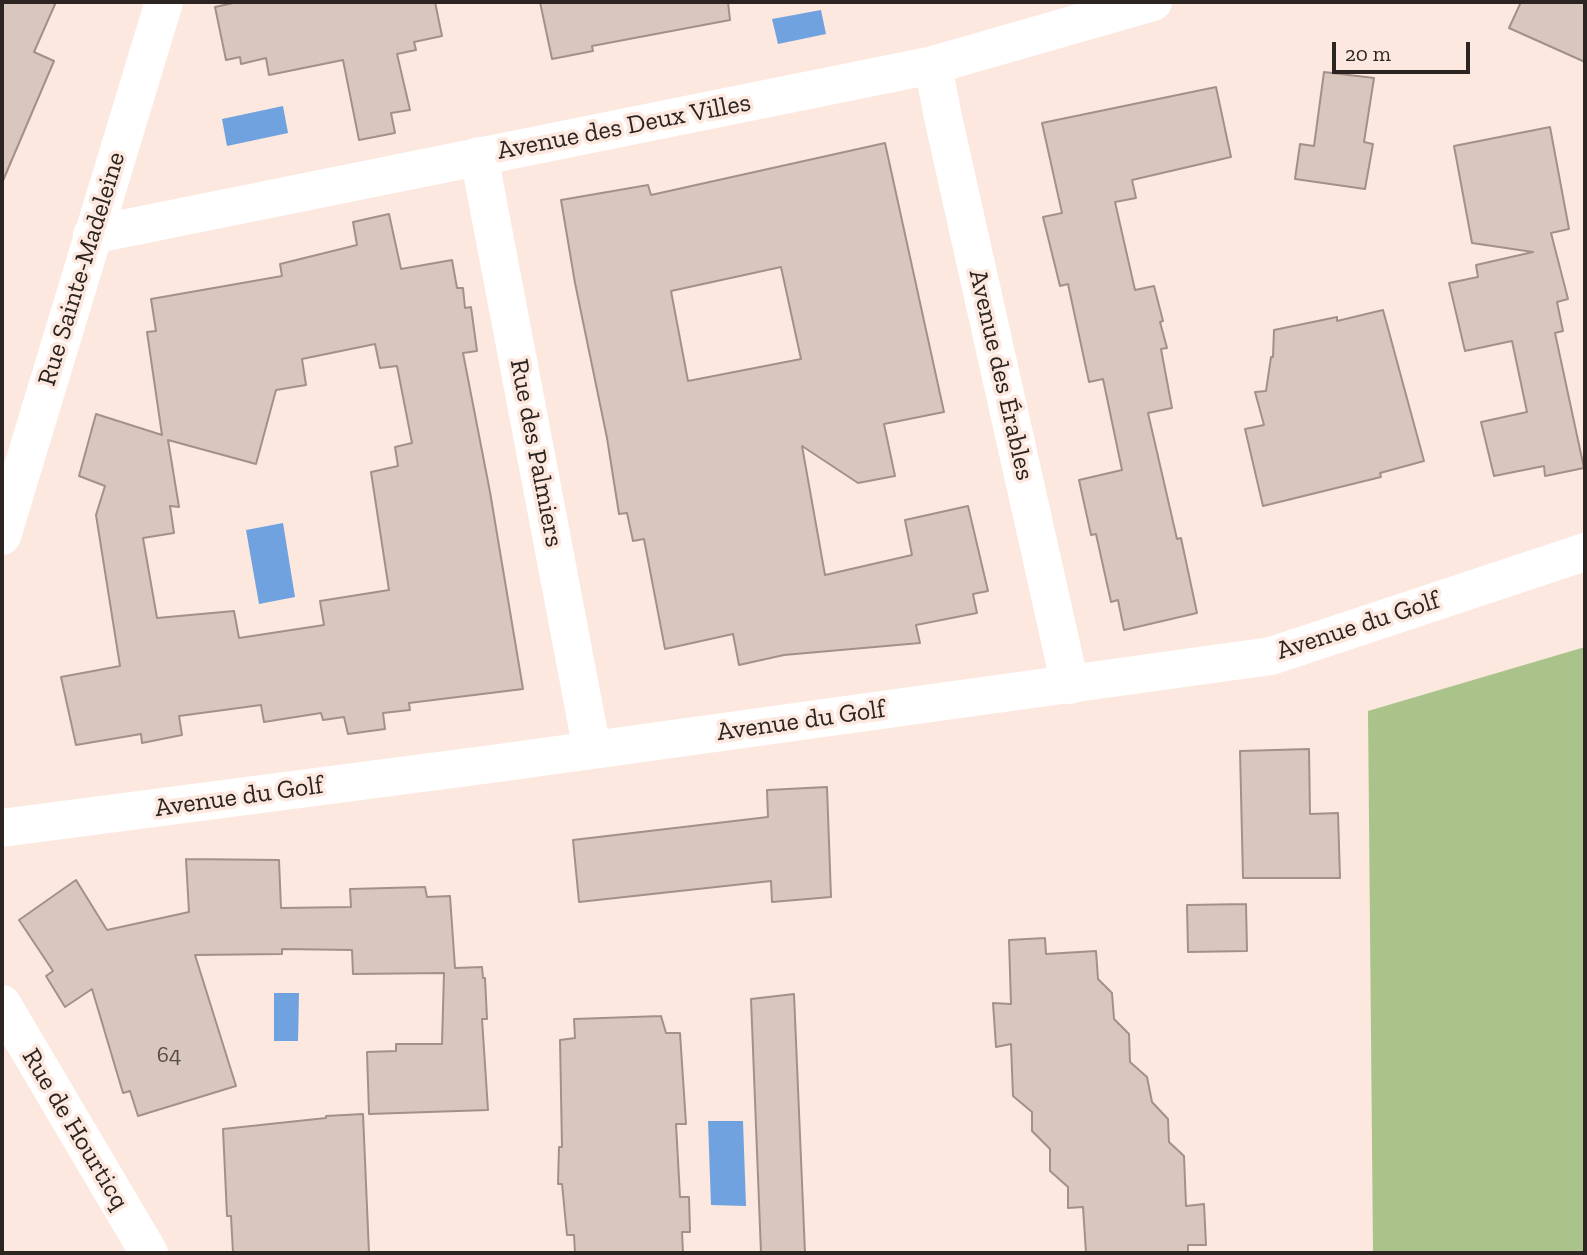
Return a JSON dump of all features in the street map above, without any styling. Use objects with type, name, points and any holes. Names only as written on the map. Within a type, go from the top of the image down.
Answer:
[{"type":"street","name":"Rue Sainte-Madeleine","points":[[2,536],[164,2]]},
{"type":"street","name":"Avenue des Deux Villes","points":[[92,235],[933,65],[1153,2]]},
{"type":"street","name":"Avenue des Érables","points":[[933,65],[1070,685]]},
{"type":"street","name":"Rue des Palmiers","points":[[479,156],[592,750]]},
{"type":"street","name":"Avenue du Golf","points":[[2,828],[1271,656],[1585,552]]},
{"type":"street","name":"Rue de Hourticq","points":[[2,1004],[149,1253]]},
{"type":"green space","points":[[1585,647],[1585,1253],[1373,1253],[1368,711]]},
{"type":"water","points":[[821,10],[826,34],[778,44],[772,19]]},
{"type":"water","points":[[283,106],[288,133],[227,146],[222,119]]},
{"type":"water","points":[[283,523],[295,597],[259,604],[246,530]]},
{"type":"water","points":[[274,993],[299,993],[298,1041],[274,1041]]},
{"type":"water","points":[[708,1121],[743,1121],[746,1206],[711,1205]]},
{"type":"building","points":[[2,2],[56,2],[34,52],[54,61],[2,183]]},
{"type":"building","points":[[238,2],[435,2],[442,36],[414,42],[416,50],[397,54],[410,110],[391,113],[395,133],[359,140],[343,60],[269,75],[266,58],[241,64],[240,57],[226,60],[215,7]]},
{"type":"building","points":[[540,2],[728,2],[730,20],[592,46],[593,51],[552,59]]},
{"type":"building","points":[[1521,2],[1585,2],[1585,62],[1509,28]]},
{"type":"building","points":[[1324,72],[1374,78],[1364,142],[1373,144],[1365,189],[1295,179],[1300,144],[1314,146]]},
{"type":"building","points":[[1216,87],[1231,157],[1132,180],[1136,198],[1115,202],[1135,290],[1154,286],[1163,321],[1160,322],[1167,348],[1161,349],[1172,408],[1148,413],[1177,539],[1181,538],[1197,613],[1124,630],[1118,600],[1111,602],[1096,534],[1091,535],[1079,480],[1122,470],[1103,379],[1089,382],[1068,284],[1060,286],[1043,217],[1062,213],[1042,123]]},
{"type":"building","points":[[1550,127],[1569,229],[1551,233],[1568,299],[1557,302],[1563,331],[1555,333],[1584,468],[1545,476],[1544,466],[1494,476],[1481,422],[1527,412],[1512,341],[1465,351],[1449,283],[1478,277],[1476,265],[1533,252],[1472,243],[1454,146]]},
{"type":"building","points":[[885,143],[944,412],[884,424],[895,476],[858,483],[802,446],[825,575],[912,555],[905,520],[968,506],[988,591],[973,594],[977,613],[916,625],[920,643],[784,655],[739,665],[733,634],[665,649],[644,539],[633,541],[627,513],[619,514],[561,200],[648,185],[651,195]],"holes":[[[781,267],[801,359],[688,381],[671,291]]]},
{"type":"building","points":[[389,214],[401,269],[452,260],[457,288],[463,288],[465,308],[471,307],[477,351],[463,353],[490,492],[523,689],[409,703],[410,710],[383,713],[385,729],[348,734],[344,717],[323,720],[321,713],[264,722],[261,705],[179,716],[182,735],[142,743],[141,734],[76,745],[61,677],[120,666],[96,515],[105,486],[79,476],[96,414],[162,435],[147,332],[156,331],[151,299],[282,276],[280,264],[357,245],[353,222]],"holes":[[[375,344],[380,368],[397,366],[412,443],[395,447],[398,466],[371,472],[389,590],[320,601],[324,625],[239,638],[234,611],[157,618],[143,538],[174,533],[170,506],[179,507],[168,440],[256,464],[276,390],[306,385],[302,359]]]},
{"type":"building","points":[[1383,310],[1424,461],[1380,473],[1381,477],[1263,506],[1245,429],[1264,425],[1255,392],[1266,391],[1273,357],[1274,330],[1337,317],[1337,321]]},
{"type":"building","points":[[1309,749],[1310,814],[1338,813],[1340,878],[1243,878],[1240,751]]},
{"type":"building","points":[[827,787],[831,897],[772,902],[771,881],[579,902],[573,840],[768,817],[767,790]]},
{"type":"building","points":[[186,859],[279,860],[281,908],[351,907],[350,889],[425,887],[427,897],[450,896],[455,968],[482,967],[485,978],[487,1019],[482,1019],[488,1110],[369,1114],[367,1052],[396,1051],[396,1044],[442,1044],[444,973],[353,974],[352,950],[282,949],[282,954],[195,955],[236,1086],[138,1116],[130,1091],[123,1093],[92,989],[65,1007],[46,976],[53,971],[19,920],[76,880],[107,930],[189,912]]},
{"type":"building","points":[[1246,904],[1247,951],[1188,952],[1187,905]]},
{"type":"building","points":[[1045,938],[1046,954],[1096,951],[1098,979],[1112,993],[1114,1019],[1129,1034],[1130,1062],[1147,1077],[1152,1102],[1168,1119],[1169,1142],[1184,1156],[1186,1206],[1204,1204],[1206,1245],[1188,1245],[1188,1253],[1086,1253],[1083,1207],[1068,1208],[1068,1187],[1050,1171],[1050,1149],[1032,1131],[1032,1112],[1013,1096],[1011,1044],[996,1047],[993,1003],[1011,1004],[1009,940]]},
{"type":"building","points":[[794,994],[805,1253],[761,1253],[751,999]]},
{"type":"building","points":[[661,1016],[666,1033],[680,1033],[686,1124],[676,1124],[680,1197],[689,1197],[690,1232],[682,1232],[683,1253],[575,1253],[574,1235],[567,1235],[562,1184],[558,1184],[559,1147],[562,1147],[560,1040],[575,1038],[574,1019]]},
{"type":"building","points":[[363,1114],[369,1253],[233,1253],[231,1216],[227,1216],[223,1129]]}]
